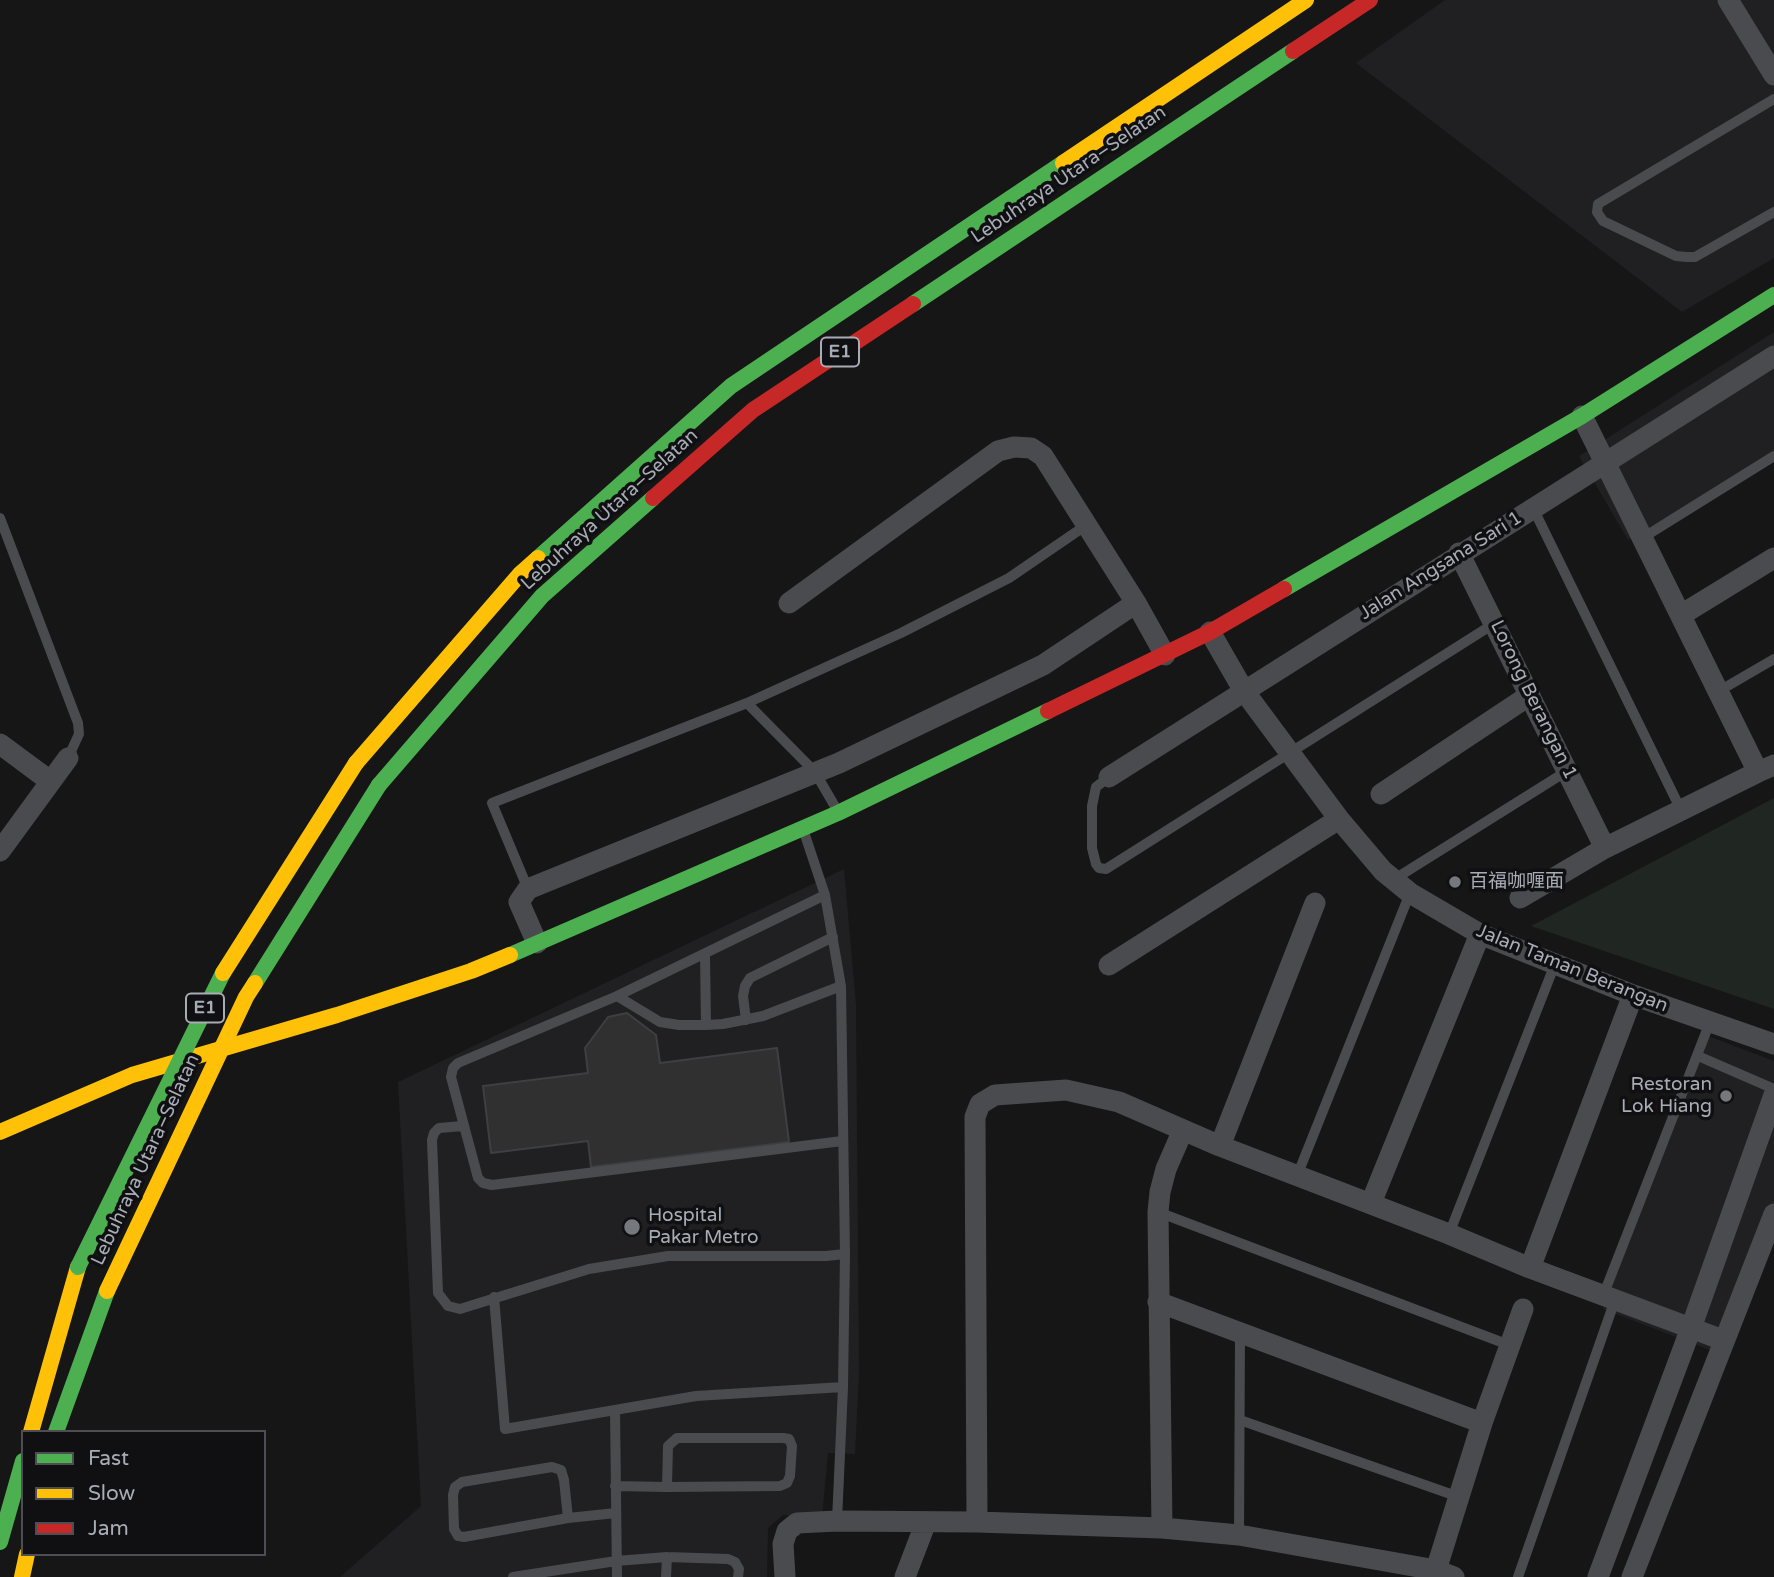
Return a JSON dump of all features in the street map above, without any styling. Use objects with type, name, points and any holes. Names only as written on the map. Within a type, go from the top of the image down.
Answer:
[{"type":"main road","name":"Lebuhraya Utara–Selatan","points":[[32,1430],[78,1267],[217,982],[356,763],[520,574],[731,386],[1306,0]]},
{"type":"main road","name":"Lebuhraya Utara–Selatan","points":[[58,1430],[107,1291],[246,997],[379,785],[542,596],[753,410],[1370,0]]},
{"type":"main road","points":[[0,1132],[132,1075],[471,971],[803,830],[1210,632],[1582,416],[1774,295]]},
{"type":"main road","points":[[0,1542],[21,1468]]},
{"type":"main road","points":[[22,1577],[27,1556]]},
{"type":"street","points":[[1728,0],[1774,75]]},
{"type":"street","name":"Jalan Angsana Sari 1","points":[[1109,777],[1774,356]]},
{"type":"street","points":[[1520,898],[1605,848],[1766,769],[1719,691],[1582,416]]},
{"type":"street","points":[[789,603],[998,451],[1014,447],[1031,448],[1043,456],[1136,603],[1165,655]]},
{"type":"street","name":"Lorong Berangan 1","points":[[1459,554],[1605,848]]},
{"type":"street","points":[[1681,615],[1774,558]]},
{"type":"street","points":[[537,943],[519,902],[528,889],[839,763],[1043,665],[1136,603]]},
{"type":"street","name":"Jalan Taman Berangan","points":[[1210,632],[1244,691],[1339,819],[1383,871],[1402,887],[1480,934],[1633,995],[1774,1044]]},
{"type":"street","points":[[1381,794],[1530,695]]},
{"type":"street","points":[[0,744],[50,781]]},
{"type":"street","points":[[0,852],[68,758]]},
{"type":"street","points":[[1109,965],[1339,819]]},
{"type":"street","points":[[1220,1146],[1315,903]]},
{"type":"street","points":[[1371,1203],[1480,934]]},
{"type":"street","points":[[1530,1268],[1633,995]]},
{"type":"street","points":[[977,1522],[975,1118],[980,1104],[995,1095],[1066,1090],[1119,1102],[1220,1146],[1371,1203],[1530,1268],[1723,1340]]},
{"type":"street","points":[[1598,1577],[1774,1095]]},
{"type":"street","points":[[1162,1528],[1158,1212],[1166,1169],[1182,1130]]},
{"type":"street","points":[[1632,1577],[1774,1214]]},
{"type":"street","points":[[1158,1303],[1482,1423]]},
{"type":"street","points":[[785,1577],[783,1544],[787,1531],[797,1523],[837,1521],[1162,1528],[1239,1535],[1445,1573],[1459,1497],[1522,1309]]},
{"type":"street","points":[[905,1577],[926,1522]]},
{"type":"lane","points":[[1774,99],[1598,204],[1597,212],[1603,221],[1676,256],[1695,257],[1774,212]]},
{"type":"lane","points":[[1644,537],[1774,456]]},
{"type":"lane","points":[[1533,508],[1681,810]]},
{"type":"lane","points":[[0,518],[78,723],[79,734],[68,758]]},
{"type":"lane","points":[[528,889],[492,803],[747,703],[962,604],[1009,578],[1085,526]]},
{"type":"lane","points":[[1109,777],[1096,787],[1092,806],[1092,848],[1096,864],[1106,869],[1495,623]]},
{"type":"lane","points":[[1719,691],[1774,659]]},
{"type":"lane","points":[[747,703],[815,772],[838,813]]},
{"type":"lane","points":[[1297,1176],[1402,887],[1567,771]]},
{"type":"lane","points":[[803,830],[825,895],[841,986],[845,1254],[844,1387],[837,1521]]},
{"type":"lane","points":[[825,895],[617,996],[458,1063],[451,1077],[478,1178],[492,1185],[842,1142]]},
{"type":"lane","points":[[746,1020],[743,996],[750,978],[833,937]]},
{"type":"lane","points":[[705,954],[706,1025]]},
{"type":"lane","points":[[1449,1234],[1555,964]]},
{"type":"lane","points":[[617,996],[636,1010],[660,1021],[679,1025],[706,1025],[746,1020],[841,986]]},
{"type":"lane","points":[[1518,1577],[1609,1298],[1710,1022]]},
{"type":"lane","points":[[1698,1056],[1774,1089]]},
{"type":"lane","points":[[463,1126],[439,1128],[432,1140],[438,1293],[448,1306],[460,1308],[590,1269],[668,1256],[845,1254]]},
{"type":"lane","points":[[1158,1212],[1509,1345]]},
{"type":"lane","points":[[494,1297],[504,1427],[696,1395],[844,1387]]},
{"type":"lane","points":[[1239,1535],[1240,1335]]},
{"type":"lane","points":[[615,1409],[617,1577]]},
{"type":"lane","points":[[1240,1420],[1459,1497]]},
{"type":"lane","points":[[615,1486],[667,1487],[780,1486],[788,1483],[792,1446],[789,1439],[783,1438],[677,1438],[668,1446],[667,1487]]},
{"type":"lane","points":[[568,1518],[561,1470],[552,1467],[462,1482],[455,1487],[453,1495],[454,1529],[458,1536],[464,1537],[568,1518],[616,1513]]},
{"type":"lane","points":[[666,1577],[667,1558]]},
{"type":"lane","points":[[513,1577],[561,1572],[616,1561],[667,1558],[728,1559],[735,1562],[739,1569],[738,1577]]},
{"type":"shaded area","points":[[1445,0],[1774,0],[1774,258],[1682,312],[1356,63]]},
{"type":"shaded area","points":[[1774,332],[1774,455],[1628,540],[1579,456]]},
{"type":"shaded area","points":[[1774,798],[1774,1009],[1531,926]]},
{"type":"shaded area","name":"Hospital Pakar Metro","points":[[844,869],[856,1005],[859,1373],[855,1454],[828,1453],[822,1517],[783,1515],[768,1528],[767,1577],[340,1577],[421,1506],[398,1082]]},
{"type":"shaded area","points":[[1708,1036],[1774,1061],[1774,1206],[1715,1352],[1603,1309]]},
{"type":"building","points":[[627,1013],[656,1035],[660,1063],[777,1048],[789,1142],[591,1167],[588,1141],[491,1153],[483,1086],[588,1073],[585,1048],[608,1017]]},
{"type":"traffic: fast","points":[[913,304],[1293,51]]},
{"type":"traffic: fast","points":[[538,558],[731,386],[1063,163]]},
{"type":"traffic: fast","points":[[1284,589],[1582,416],[1774,295]]},
{"type":"traffic: fast","points":[[379,785],[542,596],[653,498]]},
{"type":"traffic: fast","points":[[510,955],[838,813],[1048,711]]},
{"type":"traffic: fast","points":[[255,983],[379,785]]},
{"type":"traffic: fast","points":[[78,1267],[223,973]]},
{"type":"traffic: fast","points":[[57,1430],[107,1291]]},
{"type":"traffic: fast","points":[[0,1542],[21,1468]]},
{"type":"traffic: slow","points":[[1063,163],[1306,0]]},
{"type":"traffic: slow","points":[[356,763],[520,574],[538,558]]},
{"type":"traffic: slow","points":[[223,973],[356,763]]},
{"type":"traffic: slow","points":[[0,1132],[132,1075],[337,1015],[471,971],[510,955]]},
{"type":"traffic: slow","points":[[107,1291],[255,983]]},
{"type":"traffic: slow","points":[[32,1430],[78,1267]]},
{"type":"traffic: slow","points":[[22,1577],[27,1556]]},
{"type":"traffic: jam","points":[[1293,51],[1370,0]]},
{"type":"traffic: jam","points":[[653,498],[753,410],[913,304]]},
{"type":"traffic: jam","points":[[1048,711],[1210,632],[1284,589]]},
{"type":"place","name":"百福咖喱面","points":[[1455,882]]},
{"type":"place","name":"Restoran Lok Hiang","points":[[1726,1096]]},
{"type":"place","name":"Hospital Pakar Metro","points":[[632,1227]]}]
